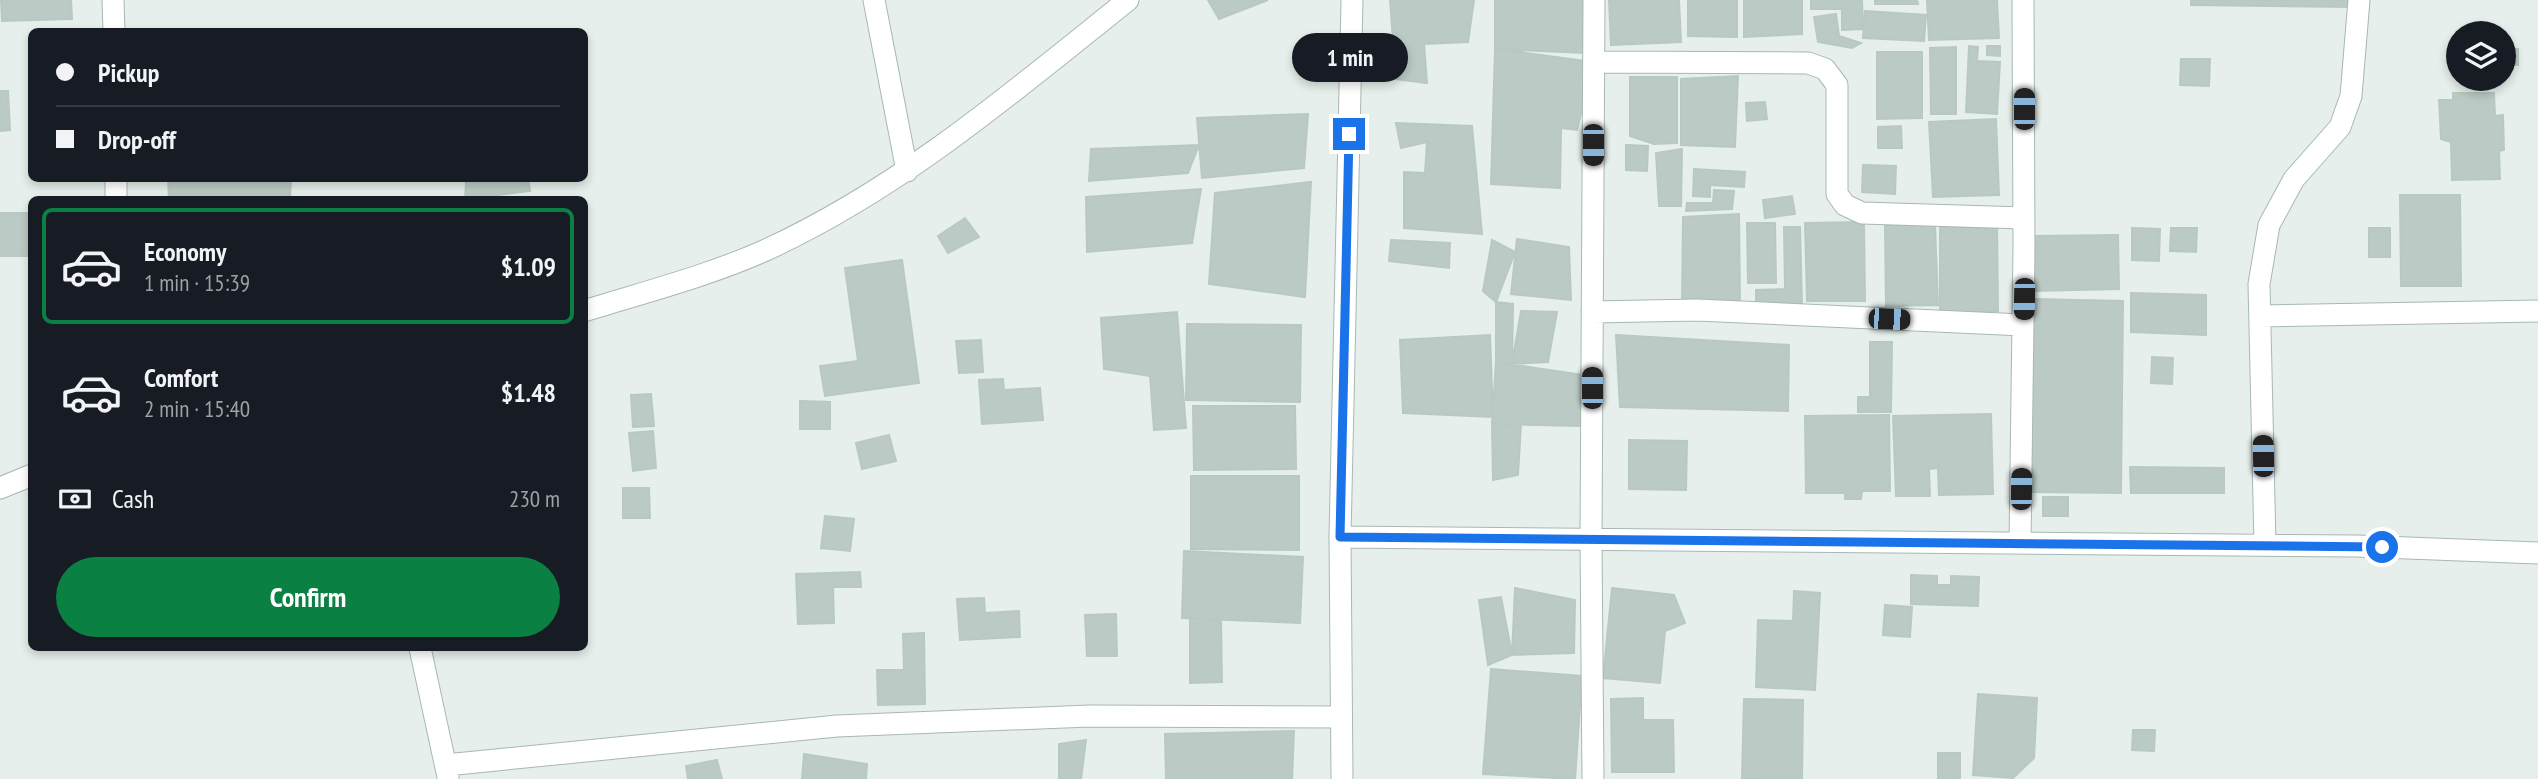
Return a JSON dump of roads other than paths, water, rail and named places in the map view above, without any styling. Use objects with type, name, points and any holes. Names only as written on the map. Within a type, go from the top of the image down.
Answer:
[{"type":"street","points":[[113,0],[114,28]]},
{"type":"street","points":[[874,0],[907,172]]},
{"type":"street","points":[[588,310],[703,275],[766,250],[907,172],[961,133],[1128,0]]},
{"type":"street","points":[[1342,779],[1340,537],[1352,0]]},
{"type":"street","points":[[1593,779],[1591,540],[1594,0]]},
{"type":"street","points":[[2020,543],[2024,0]]},
{"type":"street","points":[[2265,545],[2259,284],[2269,225],[2294,179],[2340,127],[2351,96],[2359,0]]},
{"type":"street","points":[[1594,62],[1808,63],[1825,69],[1838,85],[1837,194],[1844,205],[1862,213],[2024,218]]},
{"type":"street","points":[[1592,312],[1697,310],[2023,325]]},
{"type":"street","points":[[2260,316],[2538,311]]},
{"type":"street","points":[[0,488],[28,477]]},
{"type":"street","points":[[1340,537],[2265,545],[2538,553]]},
{"type":"street","points":[[421,651],[447,772],[837,726],[1089,716],[1341,717]]}]
